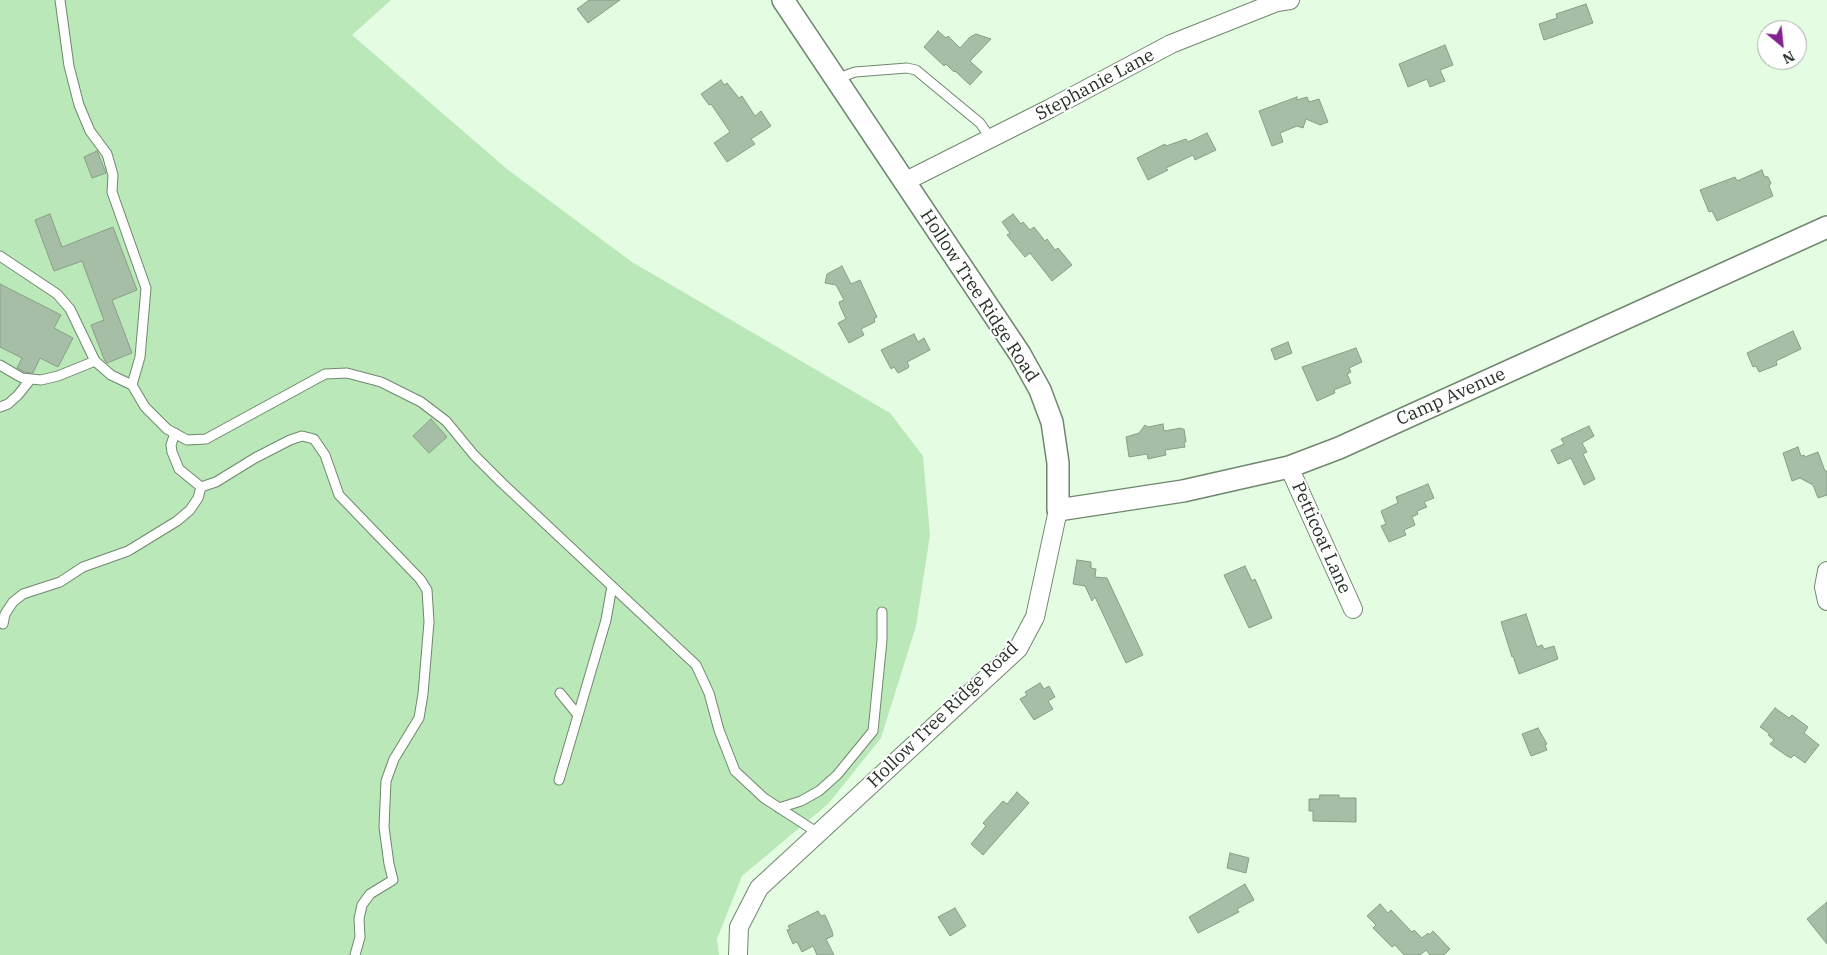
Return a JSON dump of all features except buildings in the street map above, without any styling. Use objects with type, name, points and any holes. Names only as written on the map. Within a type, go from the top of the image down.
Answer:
[{"type":"street","name":"Hollow Tree Ridge Road","points":[[738,955],[739,927],[758,888],[1018,649],[1035,617],[1058,510],[1058,463],[1052,422],[1040,390],[1020,354],[783,0]]},
{"type":"street","name":"Stephanie Lane","points":[[904,182],[991,139],[1171,44],[1277,2],[1290,0]]},
{"type":"street","name":"Camp Avenue","points":[[1058,510],[1183,491],[1289,467],[1339,448],[1827,227]]},
{"type":"street","name":"Petticoat Lane","points":[[1289,467],[1353,609]]},
{"type":"street","points":[[1827,571],[1824,587],[1827,601]]},
{"type":"lane","points":[[60,0],[78,105],[90,132],[107,154],[113,175],[112,192],[146,288],[140,357],[132,385]]},
{"type":"lane","points":[[836,79],[855,72],[906,68],[916,70],[980,123],[991,139]]},
{"type":"lane","points":[[0,256],[58,294],[70,309],[95,361],[111,375],[132,385],[145,407],[167,428],[187,440],[206,439],[325,374],[347,373],[381,382],[421,402],[446,421],[496,478],[696,665],[709,694],[719,730],[735,771],[764,798],[818,833]]},
{"type":"lane","points":[[0,365],[22,378],[41,380],[58,376],[95,361]]},
{"type":"lane","points":[[0,407],[13,400],[30,380]]},
{"type":"lane","points":[[175,433],[171,445],[179,469],[201,487]]},
{"type":"lane","points":[[201,487],[216,482],[255,458],[290,440],[302,436],[314,439],[325,455],[339,495],[420,579],[427,590],[429,622],[419,718],[394,759],[386,781],[384,827],[393,880],[370,894],[362,905],[359,919],[360,937],[355,955]]},
{"type":"lane","points":[[2,624],[5,614],[13,602],[24,594],[60,582],[83,567],[128,551],[177,521],[190,510],[198,498],[201,487]]},
{"type":"lane","points":[[559,780],[606,620],[612,586]]},
{"type":"lane","points":[[779,808],[801,801],[819,791],[837,775],[873,731],[882,640],[882,612]]},
{"type":"lane","points":[[560,693],[578,715]]},
{"type":"green space","points":[[0,0],[391,0],[352,35],[507,169],[632,262],[890,413],[923,456],[930,535],[916,626],[881,738],[828,804],[742,876],[717,939],[719,955],[0,955]]}]
